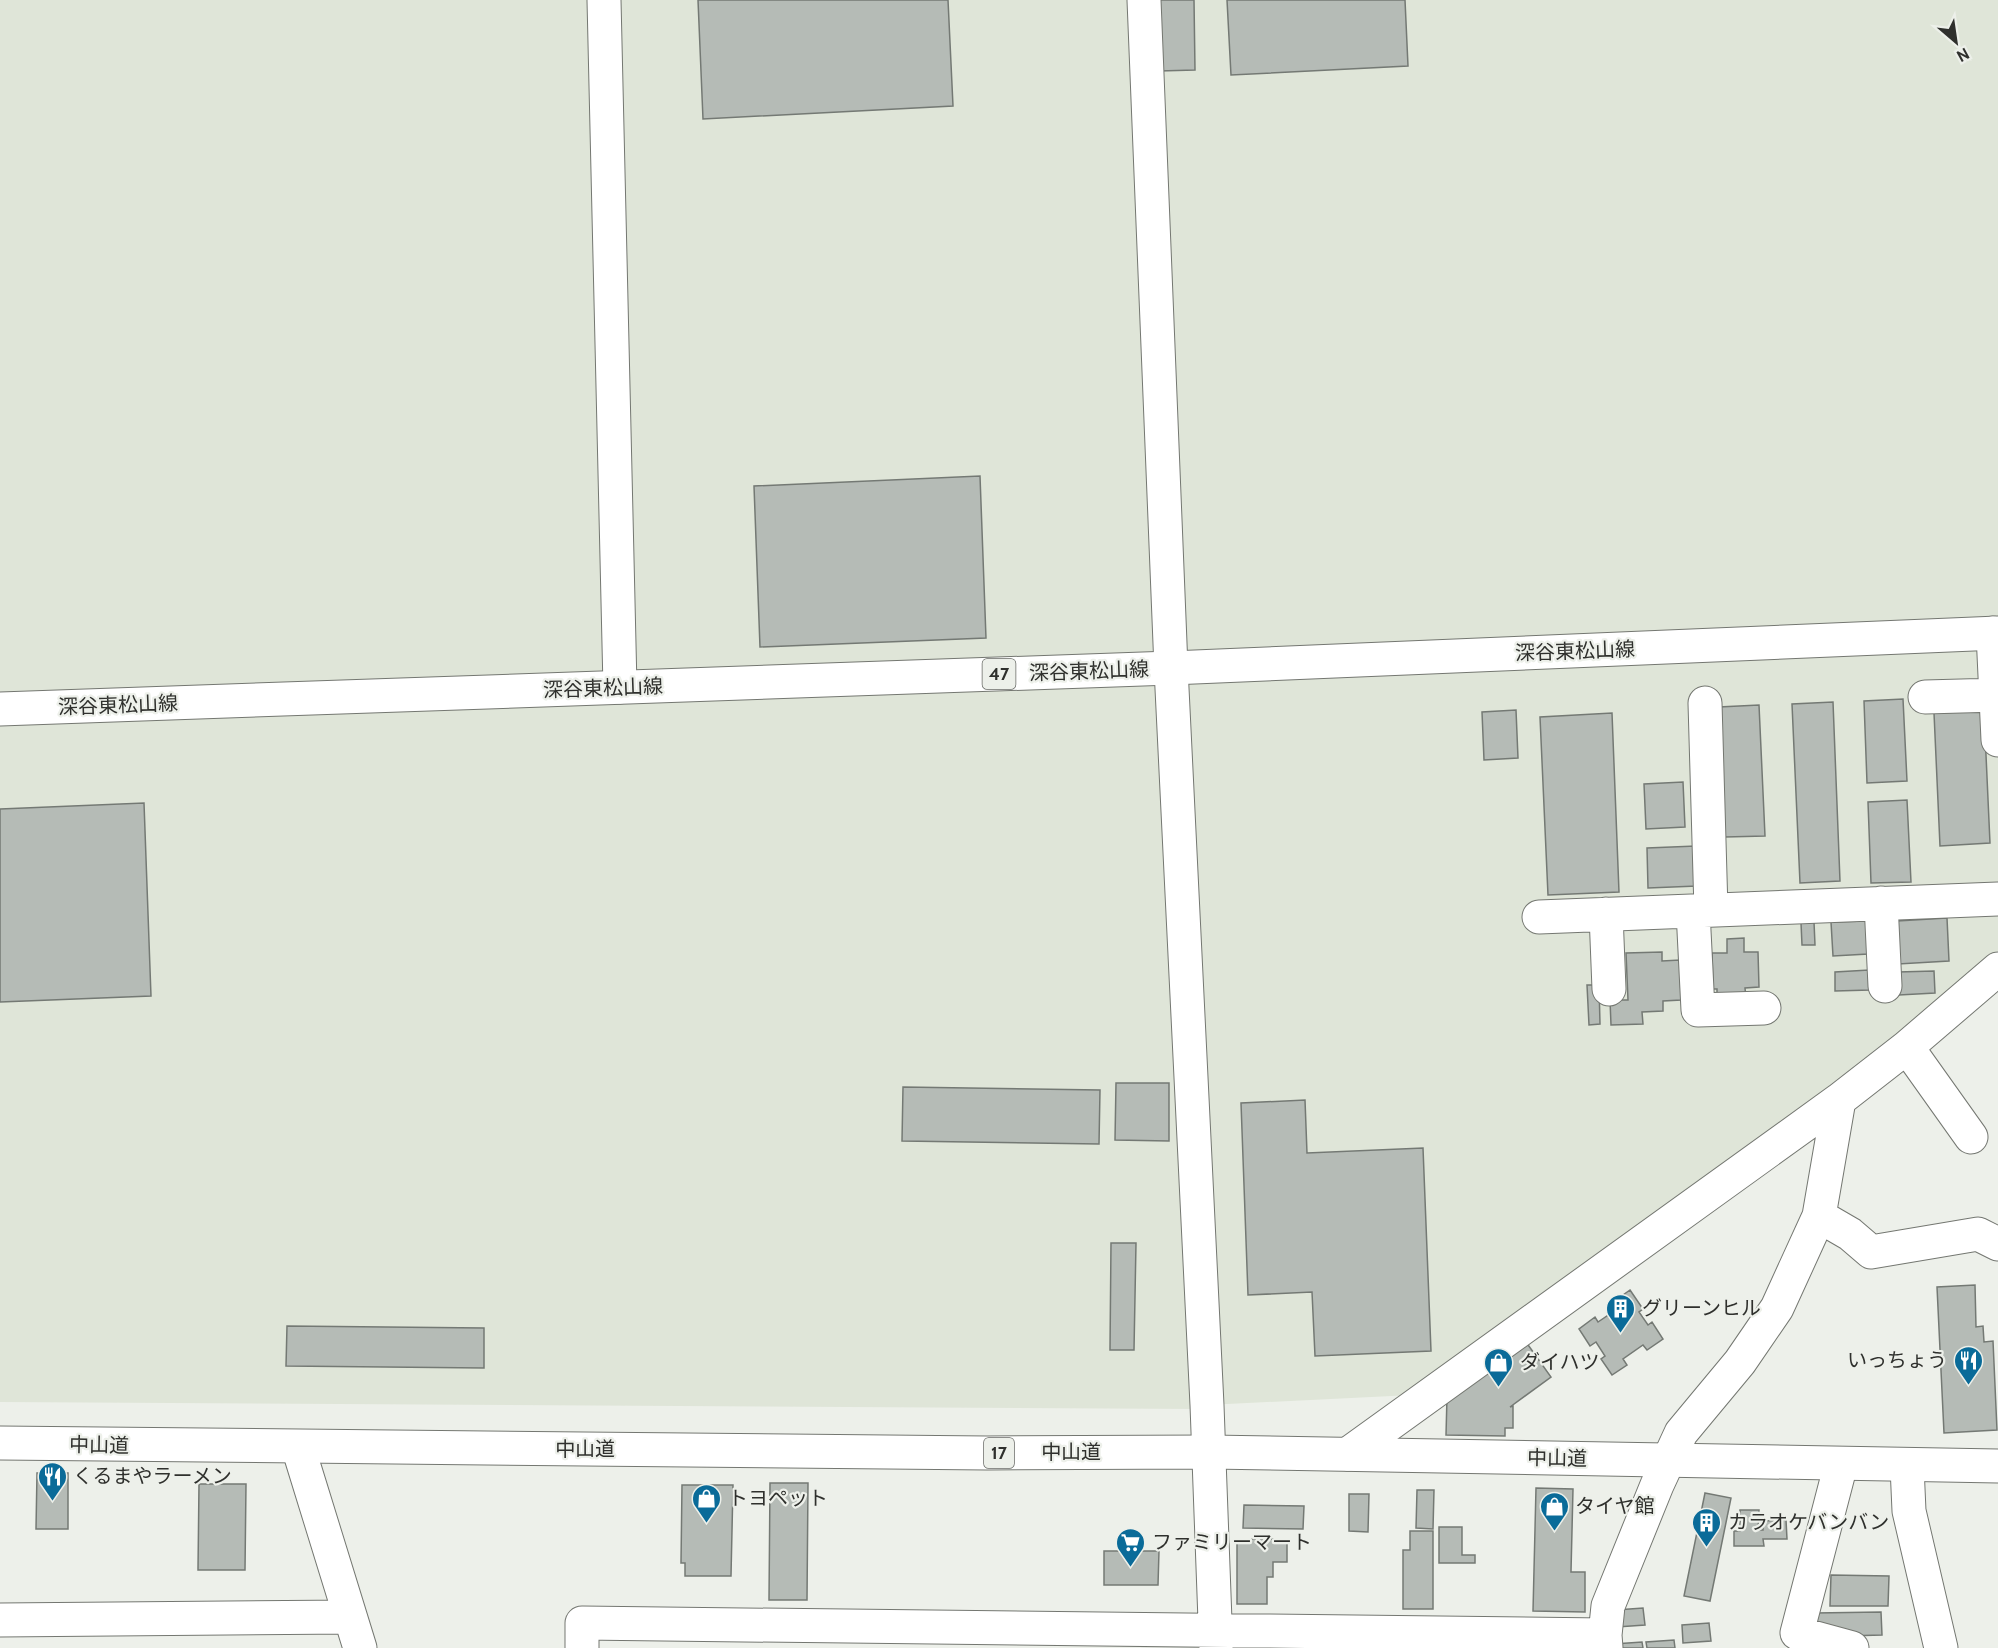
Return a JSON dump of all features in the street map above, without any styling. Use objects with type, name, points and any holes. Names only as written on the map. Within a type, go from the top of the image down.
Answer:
[{"type":"main road","points":[[604,0],[620,687]]},
{"type":"main road","points":[[1144,0],[1171,668],[1216,1639]]},
{"type":"main road","points":[[1995,633],[1998,740]]},
{"type":"main road","name":"深谷東松山線","points":[[0,709],[1171,668],[1995,633]]},
{"type":"main road","points":[[1925,697],[1997,695]]},
{"type":"main road","points":[[1705,703],[1698,1011],[1764,1008]]},
{"type":"main road","points":[[1539,917],[1998,899]]},
{"type":"main road","points":[[1881,903],[1885,986]]},
{"type":"main road","points":[[1606,914],[1609,989]]},
{"type":"main road","points":[[1348,1454],[1839,1100],[1996,976]]},
{"type":"main road","points":[[1907,1047],[1971,1137]]},
{"type":"main road","points":[[582,1648],[582,1623],[820,1637],[1606,1641],[1608,1606],[1681,1433],[1740,1362],[1777,1308],[1819,1216],[1839,1100]]},
{"type":"main road","points":[[1819,1216],[1850,1234],[1871,1252],[1978,1234],[1998,1244]]},
{"type":"main road","name":"中山道","points":[[0,1443],[976,1453],[1209,1452],[1998,1466]]},
{"type":"main road","points":[[298,1447],[360,1648]]},
{"type":"main road","points":[[1841,1464],[1797,1633],[1852,1648]]},
{"type":"main road","points":[[1907,1466],[1909,1511],[1941,1648]]},
{"type":"main road","points":[[0,1620],[350,1617]]},
{"type":"shaded area","points":[[0,0],[1139,0],[1199,1409],[0,1402]]},
{"type":"shaded area","points":[[1145,0],[1998,0],[1998,951],[1900,1038],[1412,1395],[1207,1405]]},
{"type":"building","points":[[698,0],[948,0],[953,106],[703,119]]},
{"type":"building","points":[[1158,0],[1194,0],[1195,70],[1159,71]]},
{"type":"building","points":[[1227,0],[1405,0],[1408,66],[1231,75]]},
{"type":"building","points":[[980,476],[986,638],[760,647],[754,486]]},
{"type":"building","points":[[1903,699],[1907,781],[1867,783],[1864,701]]},
{"type":"building","points":[[1833,702],[1840,881],[1800,883],[1792,704]]},
{"type":"building","points":[[1759,705],[1765,836],[1725,837],[1719,707]]},
{"type":"building","points":[[1516,710],[1518,758],[1484,760],[1482,712]]},
{"type":"building","points":[[1984,711],[1990,843],[1940,846],[1934,713]]},
{"type":"building","points":[[1612,713],[1619,892],[1548,895],[1540,717]]},
{"type":"building","points":[[1683,782],[1685,827],[1646,829],[1644,784]]},
{"type":"building","points":[[1907,800],[1911,882],[1871,883],[1868,802]]},
{"type":"building","points":[[144,803],[151,996],[0,1002],[0,809]]},
{"type":"building","points":[[1696,846],[1697,886],[1648,888],[1647,848]]},
{"type":"building","points":[[1947,918],[1949,961],[1898,964],[1897,921]]},
{"type":"building","points":[[1866,921],[1868,954],[1833,956],[1831,922]]},
{"type":"building","points":[[1814,922],[1815,945],[1802,945],[1801,923]]},
{"type":"building","points":[[1744,938],[1744,952],[1758,952],[1759,987],[1745,988],[1746,999],[1717,1000],[1717,989],[1713,989],[1712,953],[1727,953],[1727,939]]},
{"type":"building","points":[[1662,952],[1662,961],[1680,960],[1681,1000],[1663,1001],[1663,1011],[1642,1012],[1643,1024],[1611,1025],[1610,1000],[1628,1000],[1626,953]]},
{"type":"building","points":[[1869,970],[1870,990],[1835,991],[1835,972]]},
{"type":"building","points":[[1934,971],[1935,993],[1899,995],[1898,972]]},
{"type":"building","points":[[1587,985],[1599,985],[1600,1024],[1589,1025]]},
{"type":"building","points":[[1116,1083],[1169,1083],[1169,1141],[1115,1140]]},
{"type":"building","points":[[903,1087],[1100,1090],[1099,1144],[902,1141]]},
{"type":"building","points":[[1305,1100],[1307,1153],[1423,1148],[1431,1351],[1315,1356],[1312,1292],[1248,1295],[1241,1103]]},
{"type":"building","points":[[1111,1243],[1136,1243],[1134,1350],[1110,1350]]},
{"type":"building","name":"いっちょう","points":[[1975,1285],[1976,1327],[1983,1326],[1984,1342],[1993,1341],[1997,1430],[1944,1433],[1937,1287]]},
{"type":"building","name":"グリーンヒル","points":[[1630,1290],[1643,1309],[1639,1312],[1648,1325],[1652,1322],[1663,1339],[1647,1350],[1643,1345],[1623,1359],[1627,1365],[1612,1375],[1601,1359],[1605,1356],[1596,1342],[1590,1346],[1579,1329],[1595,1317],[1598,1322],[1617,1309],[1612,1303]]},
{"type":"building","points":[[287,1326],[484,1328],[484,1368],[286,1366]]},
{"type":"building","name":"ダイハツ","points":[[1526,1342],[1551,1377],[1510,1407],[1513,1406],[1513,1428],[1505,1428],[1505,1436],[1446,1435],[1447,1397]]},
{"type":"building","name":"くるまやラーメン","points":[[37,1473],[68,1473],[68,1529],[36,1529]]},
{"type":"building","points":[[770,1483],[808,1483],[807,1600],[769,1600]]},
{"type":"building","points":[[199,1484],[246,1484],[245,1570],[198,1570]]},
{"type":"building","name":"トヨペット","points":[[682,1485],[733,1485],[731,1576],[685,1576],[685,1563],[681,1563]]},
{"type":"building","name":"タイヤ館","points":[[1536,1488],[1573,1489],[1571,1572],[1585,1572],[1585,1612],[1533,1611]]},
{"type":"building","points":[[1417,1490],[1434,1490],[1433,1529],[1416,1528]]},
{"type":"building","name":"カラオケバンバン","points":[[1705,1493],[1731,1498],[1710,1601],[1684,1596]]},
{"type":"building","points":[[1349,1494],[1369,1494],[1368,1532],[1349,1531]]},
{"type":"building","points":[[1244,1505],[1304,1506],[1303,1529],[1243,1528]]},
{"type":"building","points":[[1740,1510],[1759,1510],[1758,1530],[1763,1530],[1763,1521],[1786,1520],[1787,1539],[1763,1539],[1764,1546],[1734,1546],[1734,1531],[1740,1531]]},
{"type":"building","points":[[1439,1527],[1462,1527],[1462,1555],[1475,1555],[1475,1563],[1439,1563]]},
{"type":"building","points":[[1410,1531],[1433,1531],[1433,1609],[1403,1609],[1403,1550],[1410,1550]]},
{"type":"building","points":[[1237,1539],[1287,1539],[1287,1562],[1273,1562],[1273,1577],[1267,1577],[1267,1604],[1237,1604]]},
{"type":"building","name":"ファミリーマート","points":[[1104,1551],[1159,1551],[1158,1585],[1104,1585]]},
{"type":"building","points":[[1831,1575],[1889,1576],[1888,1606],[1830,1606]]},
{"type":"building","points":[[1643,1608],[1645,1625],[1617,1627],[1616,1610]]},
{"type":"building","points":[[1881,1612],[1882,1635],[1845,1636],[1815,1633],[1815,1613]]},
{"type":"building","points":[[1709,1623],[1711,1641],[1683,1643],[1682,1625]]},
{"type":"building","points":[[1674,1640],[1675,1648],[1647,1648],[1646,1642]]},
{"type":"building","points":[[1642,1642],[1643,1648],[1614,1648],[1614,1644]]},
{"type":"place","name":"グリーンヒル","points":[[1621,1334]]},
{"type":"place","name":"いっちょう","points":[[1968,1386]]},
{"type":"place","name":"ダイハツ","points":[[1499,1388]]},
{"type":"place","name":"くるまやラーメン","points":[[52,1502]]},
{"type":"place","name":"トヨペット","points":[[707,1524]]},
{"type":"place","name":"タイヤ館","points":[[1554,1532]]},
{"type":"place","name":"カラオケバンバン","points":[[1707,1548]]},
{"type":"place","name":"ファミリーマート","points":[[1131,1568]]}]
